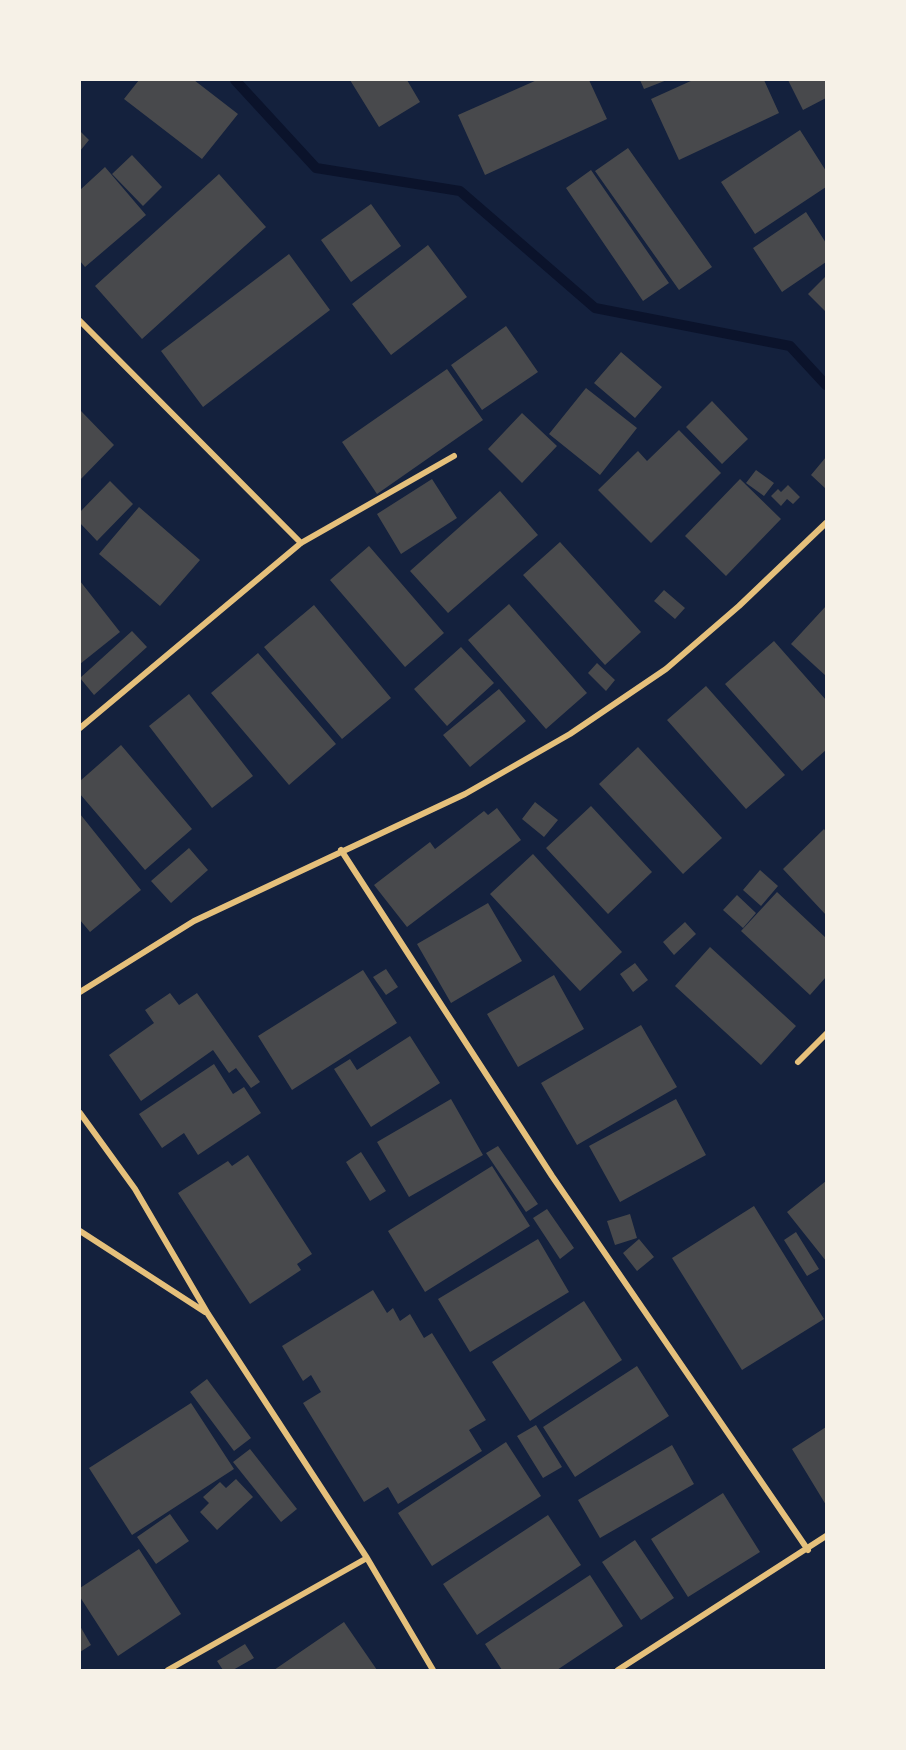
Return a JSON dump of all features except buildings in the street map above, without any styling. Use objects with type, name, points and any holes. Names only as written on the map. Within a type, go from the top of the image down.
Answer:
[{"type":"street","points":[[80,321],[301,543]]},
{"type":"street","points":[[80,728],[301,543],[454,456]]},
{"type":"street","points":[[80,992],[194,921],[341,850],[465,794],[570,734],[666,669],[825,528]]},
{"type":"street","points":[[341,850],[552,1176],[808,1550]]},
{"type":"street","points":[[798,1062],[826,1034]]},
{"type":"street","points":[[80,1113],[135,1189],[208,1314],[368,1558],[433,1671]]},
{"type":"street","points":[[82,1235],[208,1314]]},
{"type":"street","points":[[618,1671],[808,1550],[826,1536]]},
{"type":"street","points":[[168,1671],[368,1558]]},
{"type":"waterway","points":[[235,80],[316,168],[460,191],[595,308],[790,346],[826,385]]}]
